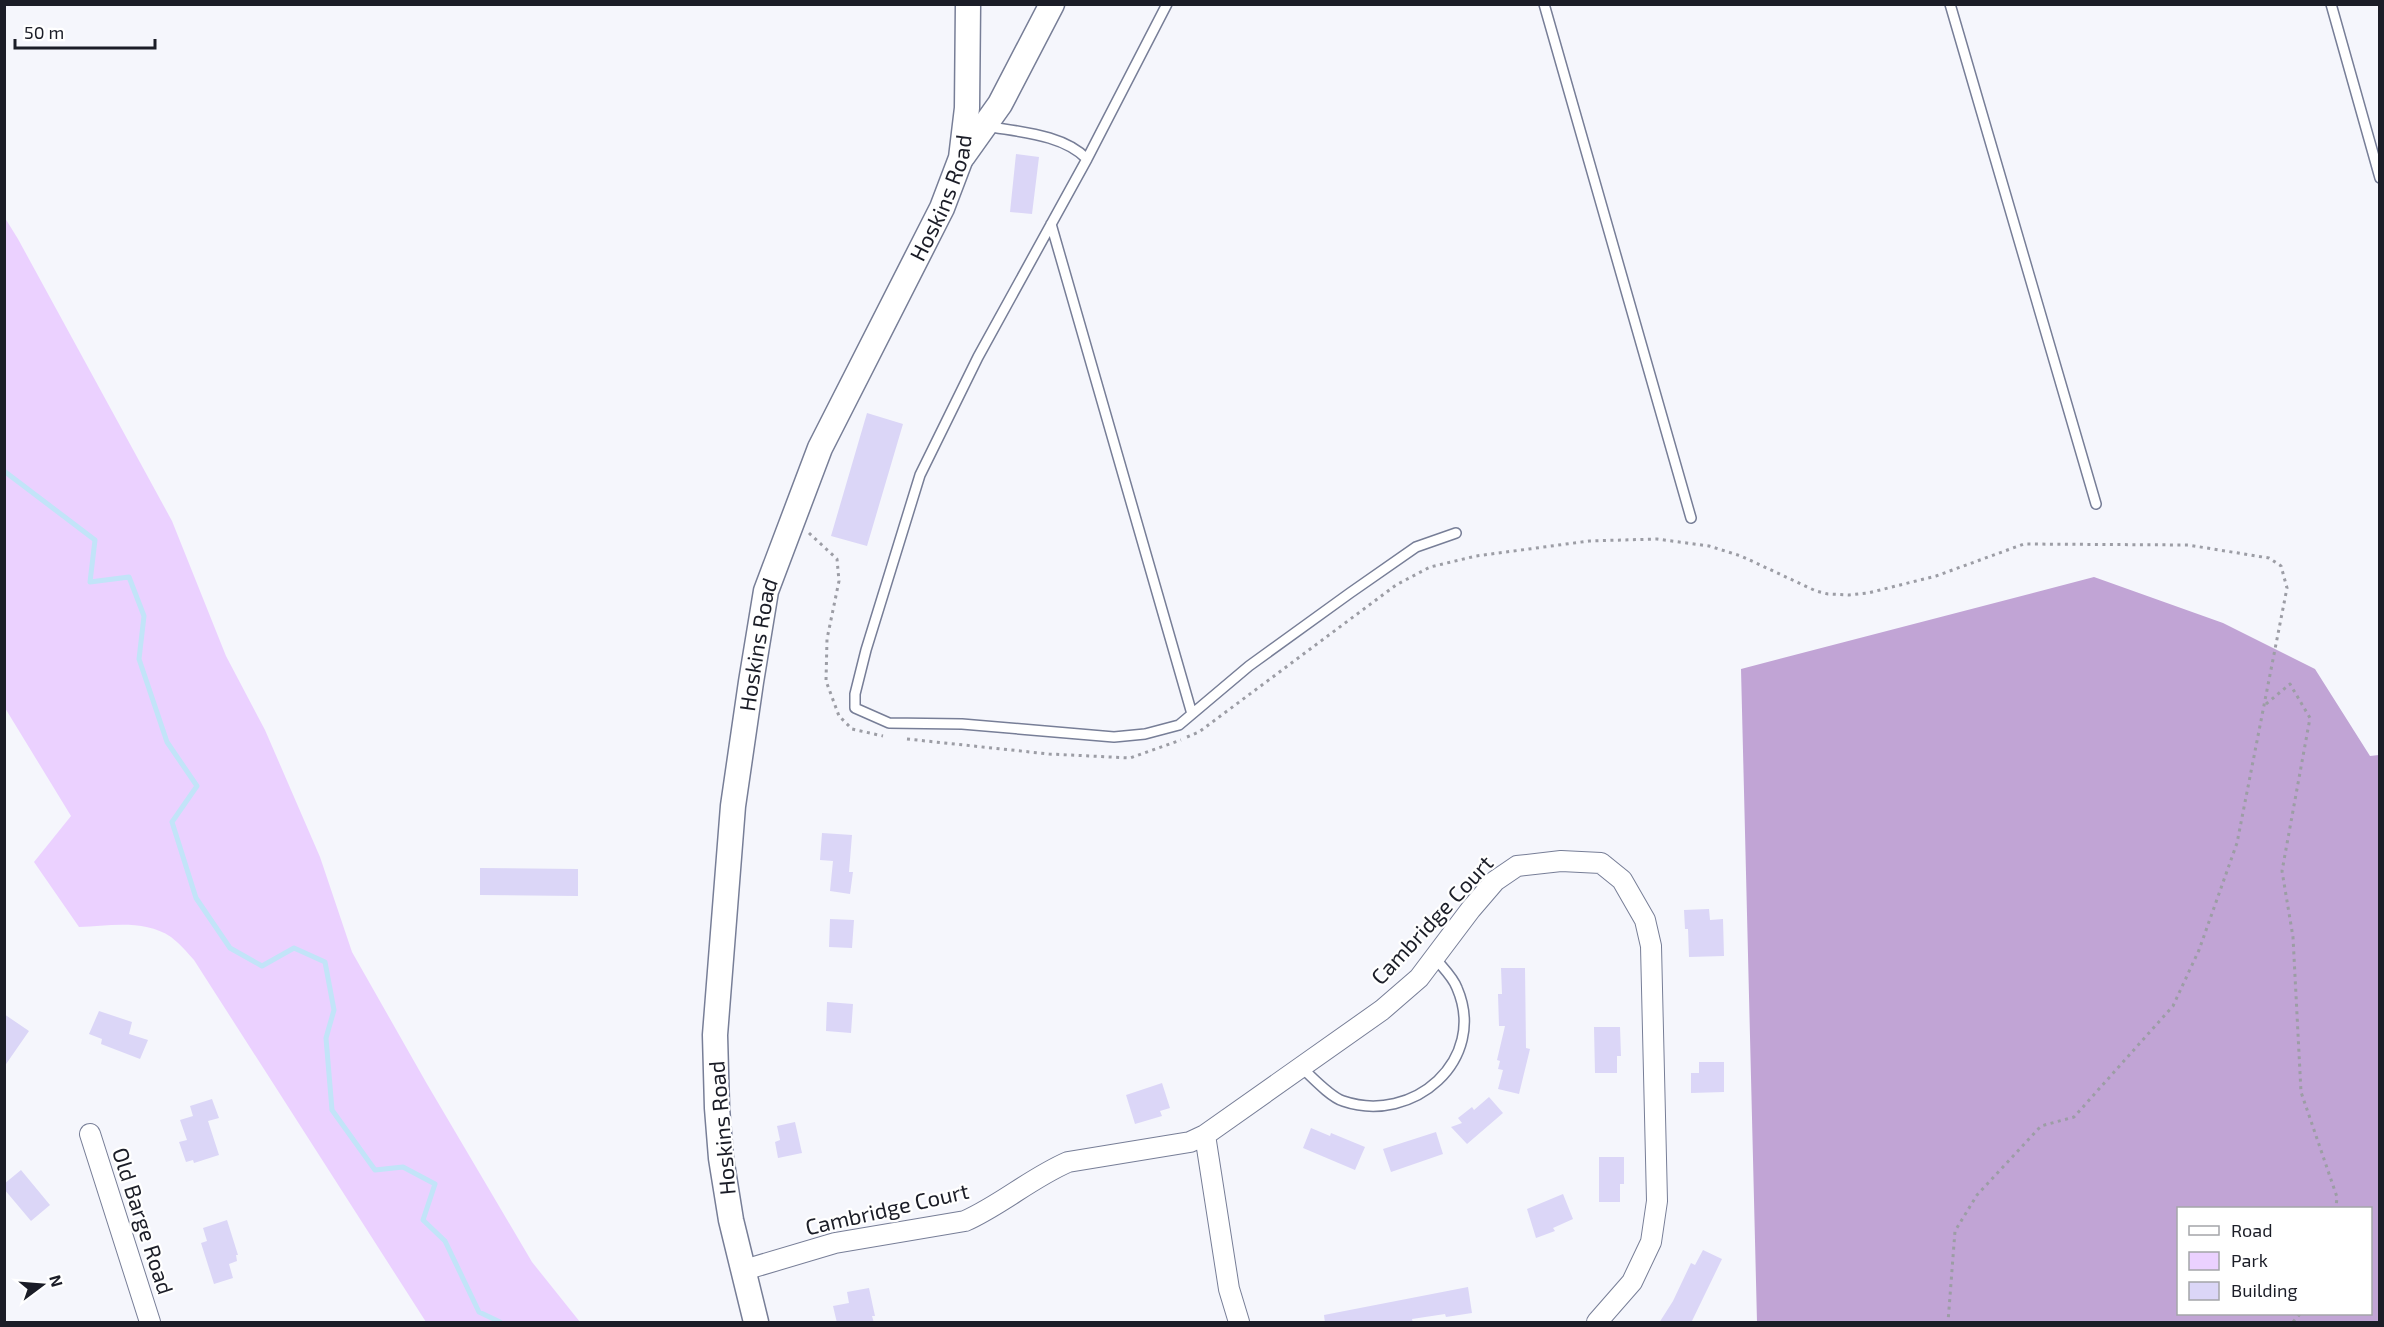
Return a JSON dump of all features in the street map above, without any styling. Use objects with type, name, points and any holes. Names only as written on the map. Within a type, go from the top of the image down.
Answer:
[{"type":"street","name":"Hoskins Road","points":[[756,1323],[732,1220],[721,1158],[716,1098],[715,1035],[733,806],[751,682],[766,591],[820,448],[942,208],[962,158],[968,108],[968,4]]},
{"type":"street","points":[[962,158],[1000,104],[1052,4]]},
{"type":"street","name":"Cambridge Court","points":[[744,1270],[835,1243],[964,1221],[984,1212],[1049,1170],[1068,1162],[1190,1142],[1205,1135],[1382,1010],[1419,978],[1489,888],[1517,866],[1561,861],[1601,863],[1622,880],[1645,920],[1651,946],[1656,1201],[1651,1242],[1632,1282],[1597,1323]]},
{"type":"street","name":"Old Barge Road","points":[[90,1134],[150,1323]]},
{"type":"street","points":[[1205,1135],[1229,1289],[1239,1323]]},
{"type":"lane","points":[[1167,4],[1087,159],[978,357],[920,475],[866,650],[855,694],[855,708],[889,723],[962,724],[1114,737],[1145,734],[1179,725],[1249,666],[1416,547],[1456,533]]},
{"type":"lane","points":[[1544,4],[1691,518]]},
{"type":"lane","points":[[1950,4],[2096,504]]},
{"type":"lane","points":[[2331,4],[2379,178]]},
{"type":"lane","points":[[985,126],[1046,138],[1078,150],[1087,159]]},
{"type":"lane","points":[[1051,224],[1192,714]]},
{"type":"lane","points":[[1300,1066],[1340,1101],[1365,1107],[1390,1107],[1406,1102],[1426,1089],[1455,1060],[1464,1020],[1457,986],[1435,958]]},
{"type":"path","points":[[793,519],[837,559],[839,581],[827,639],[826,681],[839,716],[852,729],[890,737]]},
{"type":"path","points":[[902,738],[1049,754],[1130,758],[1166,747],[1199,732],[1396,585],[1430,567],[1476,555],[1578,542],[1657,538],[1709,546],[1741,556],[1816,591],[1849,595],[1936,576],[2024,544],[2188,545],[2269,558],[2281,566],[2287,588],[2237,843],[2199,950],[2173,1006],[2074,1117],[2041,1126],[1977,1195],[1955,1230],[1948,1323]]},
{"type":"path","points":[[2264,705],[2290,684],[2310,718],[2282,871],[2293,937],[2301,1092],[2337,1197],[2336,1207]]},
{"type":"green space","points":[[5,218],[172,521],[226,656],[265,730],[320,857],[352,952],[532,1262],[580,1322],[426,1322],[194,960],[171,937],[161,931],[126,925],[79,927],[34,862],[71,816],[5,708]]},
{"type":"shaded area","points":[[2094,577],[2223,623],[2315,669],[2370,756],[2379,755],[2379,1322],[1757,1322],[1741,669]]},
{"type":"building","points":[[1016,154],[1039,157],[1032,214],[1010,212]]},
{"type":"building","points":[[867,413],[903,424],[867,546],[831,536]]},
{"type":"building","points":[[822,833],[852,835],[849,872],[853,872],[850,894],[830,891],[833,861],[820,860]]},
{"type":"building","points":[[480,868],[578,869],[578,896],[480,895]]},
{"type":"building","points":[[1709,909],[1710,920],[1723,919],[1724,956],[1689,957],[1688,929],[1685,929],[1684,910]]},
{"type":"building","points":[[830,919],[854,920],[852,948],[829,947]]},
{"type":"building","points":[[1501,968],[1525,968],[1526,1048],[1530,1049],[1519,1094],[1498,1089],[1503,1070],[1498,1069],[1500,1061],[1497,1060],[1505,1026],[1499,1026],[1498,994],[1502,994]]},
{"type":"building","points":[[827,1002],[853,1004],[851,1033],[826,1031]]},
{"type":"building","points":[[99,1011],[132,1022],[129,1034],[148,1040],[140,1059],[101,1044],[102,1039],[89,1034]]},
{"type":"building","points":[[4,1014],[29,1031],[4,1067]]},
{"type":"building","points":[[1594,1027],[1620,1027],[1621,1056],[1617,1056],[1617,1073],[1595,1073]]},
{"type":"building","points":[[1699,1062],[1724,1062],[1724,1092],[1691,1093],[1691,1073],[1699,1073]]},
{"type":"building","points":[[1162,1083],[1170,1108],[1160,1111],[1162,1116],[1135,1124],[1126,1095]]},
{"type":"building","points":[[1489,1097],[1503,1113],[1467,1144],[1451,1127],[1462,1123],[1458,1118],[1472,1107],[1474,1110]]},
{"type":"building","points":[[212,1099],[219,1118],[208,1121],[219,1155],[194,1163],[193,1160],[186,1162],[179,1142],[187,1140],[180,1120],[193,1116],[190,1106]]},
{"type":"building","points":[[795,1122],[802,1153],[778,1158],[775,1142],[780,1140],[777,1126]]},
{"type":"building","points":[[1311,1128],[1330,1136],[1331,1133],[1365,1147],[1355,1170],[1303,1148]]},
{"type":"building","points":[[1436,1132],[1443,1154],[1391,1172],[1383,1149]]},
{"type":"building","points":[[1599,1157],[1624,1157],[1624,1184],[1620,1184],[1620,1202],[1599,1202]]},
{"type":"building","points":[[21,1170],[50,1205],[31,1221],[4,1189],[4,1184]]},
{"type":"building","points":[[1563,1194],[1573,1219],[1553,1228],[1555,1231],[1536,1238],[1527,1209]]},
{"type":"building","points":[[227,1220],[238,1255],[236,1255],[237,1261],[229,1264],[233,1278],[214,1284],[201,1243],[207,1241],[203,1228]]},
{"type":"building","points":[[1703,1250],[1722,1259],[1691,1323],[1659,1323],[1673,1301],[1691,1263],[1695,1265]]},
{"type":"building","points":[[1468,1287],[1472,1313],[1412,1319],[1413,1323],[1325,1323],[1324,1315]]},
{"type":"building","points":[[869,1288],[875,1316],[872,1316],[874,1323],[837,1323],[833,1306],[849,1303],[847,1292]]},
{"type":"waterway","points":[[4,471],[95,540],[90,582],[129,577],[144,616],[139,659],[167,742],[197,786],[172,822],[196,898],[230,948],[262,966],[294,948],[325,962],[334,1010],[326,1038],[332,1110],[375,1170],[403,1167],[435,1184],[423,1220],[445,1241],[479,1312],[500,1322]]}]
